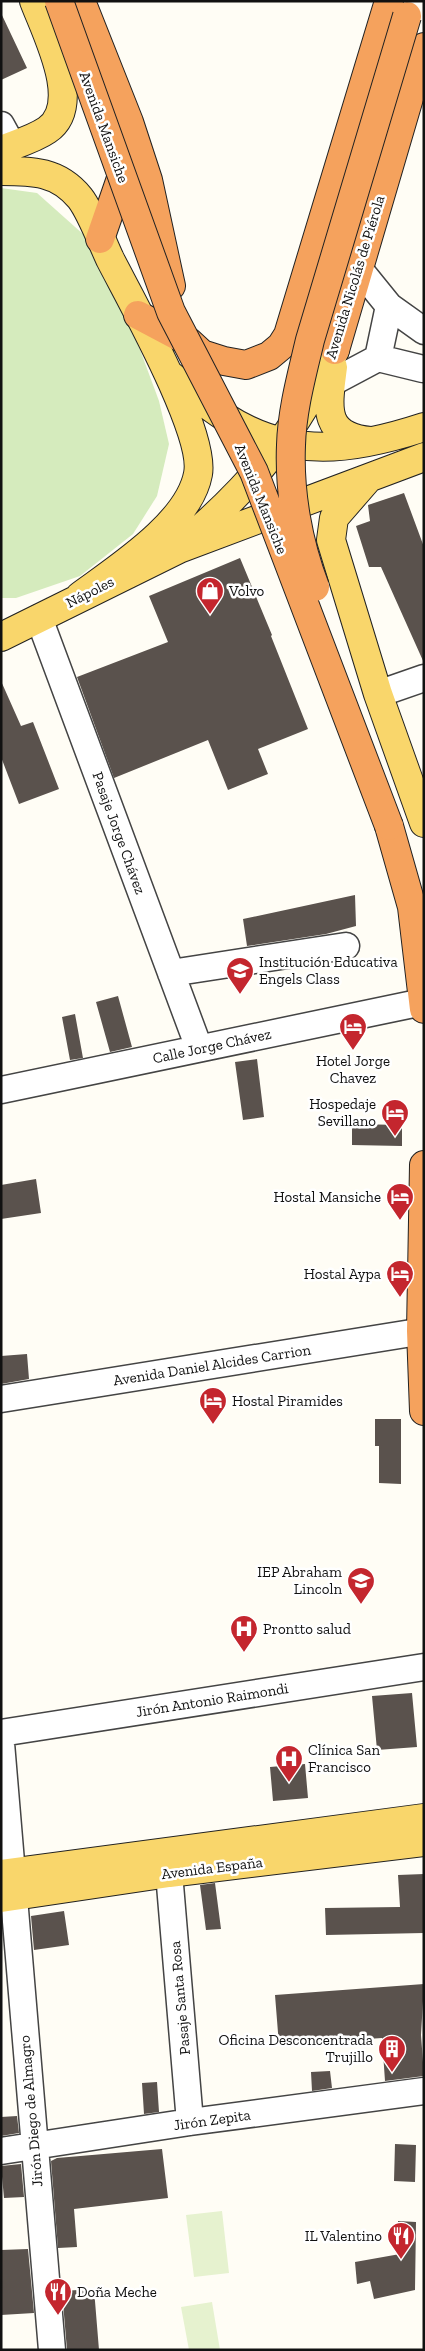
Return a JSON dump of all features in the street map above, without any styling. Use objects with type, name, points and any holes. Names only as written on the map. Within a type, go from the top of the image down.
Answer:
[{"type":"highway","name":"Avenida Mansiche","points":[[59,1],[170,312],[254,472],[405,822],[418,910],[423,1006]]},
{"type":"highway","name":"Avenida Mansiche","points":[[81,1],[129,122],[148,180],[176,311],[189,342]]},
{"type":"highway","name":"Avenida Mansiche","points":[[402,6],[310,340],[291,444],[291,488],[306,563],[424,872]]},
{"type":"highway","points":[[138,315],[189,342],[202,354],[224,361],[246,364],[269,356],[281,346],[288,335],[402,6]]},
{"type":"highway","name":"Avenida Nicolás de Piérola","points":[[335,350],[424,47]]},
{"type":"highway","points":[[100,238],[126,165],[129,122]]},
{"type":"highway","points":[[424,1165],[422,1331],[424,1411]]},
{"type":"main road","name":"Avenida Mansiche","points":[[5,140],[48,129],[62,112],[63,87],[58,64],[34,1]]},
{"type":"main road","points":[[1,171],[54,176],[80,198],[168,373],[196,443],[199,473],[189,498],[168,526],[119,567],[80,596]]},
{"type":"main road","points":[[335,350],[329,408],[332,421],[341,434],[356,439],[379,441]]},
{"type":"main road","name":"Avenida Nicolás de Piérola","points":[[179,548],[247,485],[283,442],[317,386],[335,350]]},
{"type":"main road","points":[[168,373],[225,418],[253,432],[283,442],[315,447],[339,447],[379,441],[424,427]]},
{"type":"main road","points":[[179,548],[424,457]]},
{"type":"main road","name":"Avenida Mansiche","points":[[371,476],[334,518],[331,540],[378,694],[405,822]]},
{"type":"main road","name":"Nápoles","points":[[1,637],[179,548]]},
{"type":"main road","name":"Avenida España","points":[[7,1885],[424,1818]]},
{"type":"main road","name":"Avenida España","points":[[7,1885],[169,1873],[424,1842]]},
{"type":"street","points":[[359,269],[389,306],[424,331]]},
{"type":"street","points":[[378,358],[389,306]]},
{"type":"street","points":[[331,383],[378,358],[424,369],[424,389]]},
{"type":"street","name":"Pasaje Jorge Chávez","points":[[39,618],[199,1048]]},
{"type":"street","points":[[378,694],[424,678]]},
{"type":"street","points":[[172,973],[346,946]]},
{"type":"street","name":"Calle Jorge Chávez","points":[[1,1090],[199,1048],[423,1006]]},
{"type":"street","name":"Avenida Daniel Alcides Carrion","points":[[1,1399],[422,1331]]},
{"type":"street","name":"Jirón Antonio Raimondi","points":[[1,1733],[424,1667]]},
{"type":"street","name":"Jirón Diego de Almagro","points":[[1,1743],[7,1885],[34,2147],[52,2350]]},
{"type":"street","name":"Pasaje Santa Rosa","points":[[169,1873],[190,2122]]},
{"type":"street","name":"Jirón Zepita","points":[[1,2151],[190,2122],[424,2091]]},
{"type":"green space","points":[[1,188],[37,193],[93,243],[129,320],[159,401],[169,444],[157,496],[133,534],[80,576],[16,598],[1,598]]},
{"type":"green space","points":[[222,2211],[229,2273],[194,2277],[186,2215]]},
{"type":"green space","points":[[212,2302],[220,2350],[189,2350],[181,2307]]},
{"type":"building","points":[[1,13],[27,68],[1,80]]},
{"type":"building","points":[[404,493],[424,547],[424,663],[381,567],[369,567],[356,526],[370,521],[368,505]]},
{"type":"building","points":[[240,558],[308,729],[258,749],[268,774],[228,790],[208,740],[114,778],[77,677],[168,642],[149,596]]},
{"type":"building","points":[[1,681],[21,726],[33,722],[59,789],[19,804],[1,757]]},
{"type":"building","points":[[355,895],[356,926],[326,934],[247,946],[243,919]]},
{"type":"building","points":[[118,996],[132,1047],[110,1052],[96,1002]]},
{"type":"building","points":[[75,1014],[83,1058],[70,1060],[62,1017]]},
{"type":"building","points":[[257,1059],[264,1117],[243,1120],[235,1062]]},
{"type":"building","points":[[352,1124],[402,1125],[402,1146],[352,1145]]},
{"type":"building","points":[[36,1179],[41,1213],[1,1219],[1,1185]]},
{"type":"building","points":[[27,1354],[29,1379],[1,1384],[1,1356]]},
{"type":"building","points":[[375,1419],[401,1419],[401,1484],[379,1483],[379,1446],[375,1446]]},
{"type":"building","points":[[412,1693],[417,1747],[377,1750],[372,1696]]},
{"type":"building","name":"Clínica San Francisco","points":[[305,1764],[308,1798],[273,1801],[270,1767]]},
{"type":"building","points":[[424,1874],[424,1933],[326,1935],[325,1908],[400,1907],[398,1875]]},
{"type":"building","points":[[215,1883],[221,1929],[206,1930],[200,1885]]},
{"type":"building","points":[[64,1911],[69,1945],[34,1950],[31,1916]]},
{"type":"building","points":[[424,1984],[421,2035],[424,2076],[385,2081],[382,2038],[279,2045],[275,1995]]},
{"type":"building","points":[[330,2071],[332,2088],[312,2091],[311,2072]]},
{"type":"building","points":[[157,2082],[159,2112],[144,2114],[142,2083]]},
{"type":"building","points":[[17,2116],[19,2133],[1,2136],[1,2117]]},
{"type":"building","points":[[395,2144],[416,2145],[415,2182],[394,2181]]},
{"type":"building","points":[[162,2149],[168,2198],[74,2209],[77,2247],[58,2248],[51,2161],[57,2158]]},
{"type":"building","points":[[21,2164],[24,2197],[4,2198],[1,2166]]},
{"type":"building","points":[[398,2221],[416,2222],[415,2290],[374,2299],[370,2281],[357,2284],[355,2262],[400,2254]]},
{"type":"building","points":[[28,2249],[34,2313],[1,2315],[1,2250]]},
{"type":"building","points":[[94,2289],[99,2350],[67,2350],[62,2291]]},
{"type":"place","name":"Volvo","points":[[210,615]]},
{"type":"place","name":"Institución Educativa Engels Class","points":[[240,995]]},
{"type":"place","name":"Hotel Jorge Chavez","points":[[353,1051]]},
{"type":"place","name":"Hospedaje Sevillano","points":[[395,1137]]},
{"type":"place","name":"Hostal Mansiche","points":[[400,1221]]},
{"type":"place","name":"Hostal Aypa","points":[[400,1298]]},
{"type":"place","name":"Hostal Piramides","points":[[213,1425]]},
{"type":"place","name":"IEP Abraham Lincoln","points":[[361,1605]]},
{"type":"place","name":"Prontto salud","points":[[244,1653]]},
{"type":"place","name":"Clínica San Francisco","points":[[289,1783]]},
{"type":"place","name":"Oficina Desconcentrada Trujillo","points":[[392,2073]]},
{"type":"place","name":"IL Valentino","points":[[401,2260]]},
{"type":"place","name":"Doña Meche","points":[[58,2316]]}]
